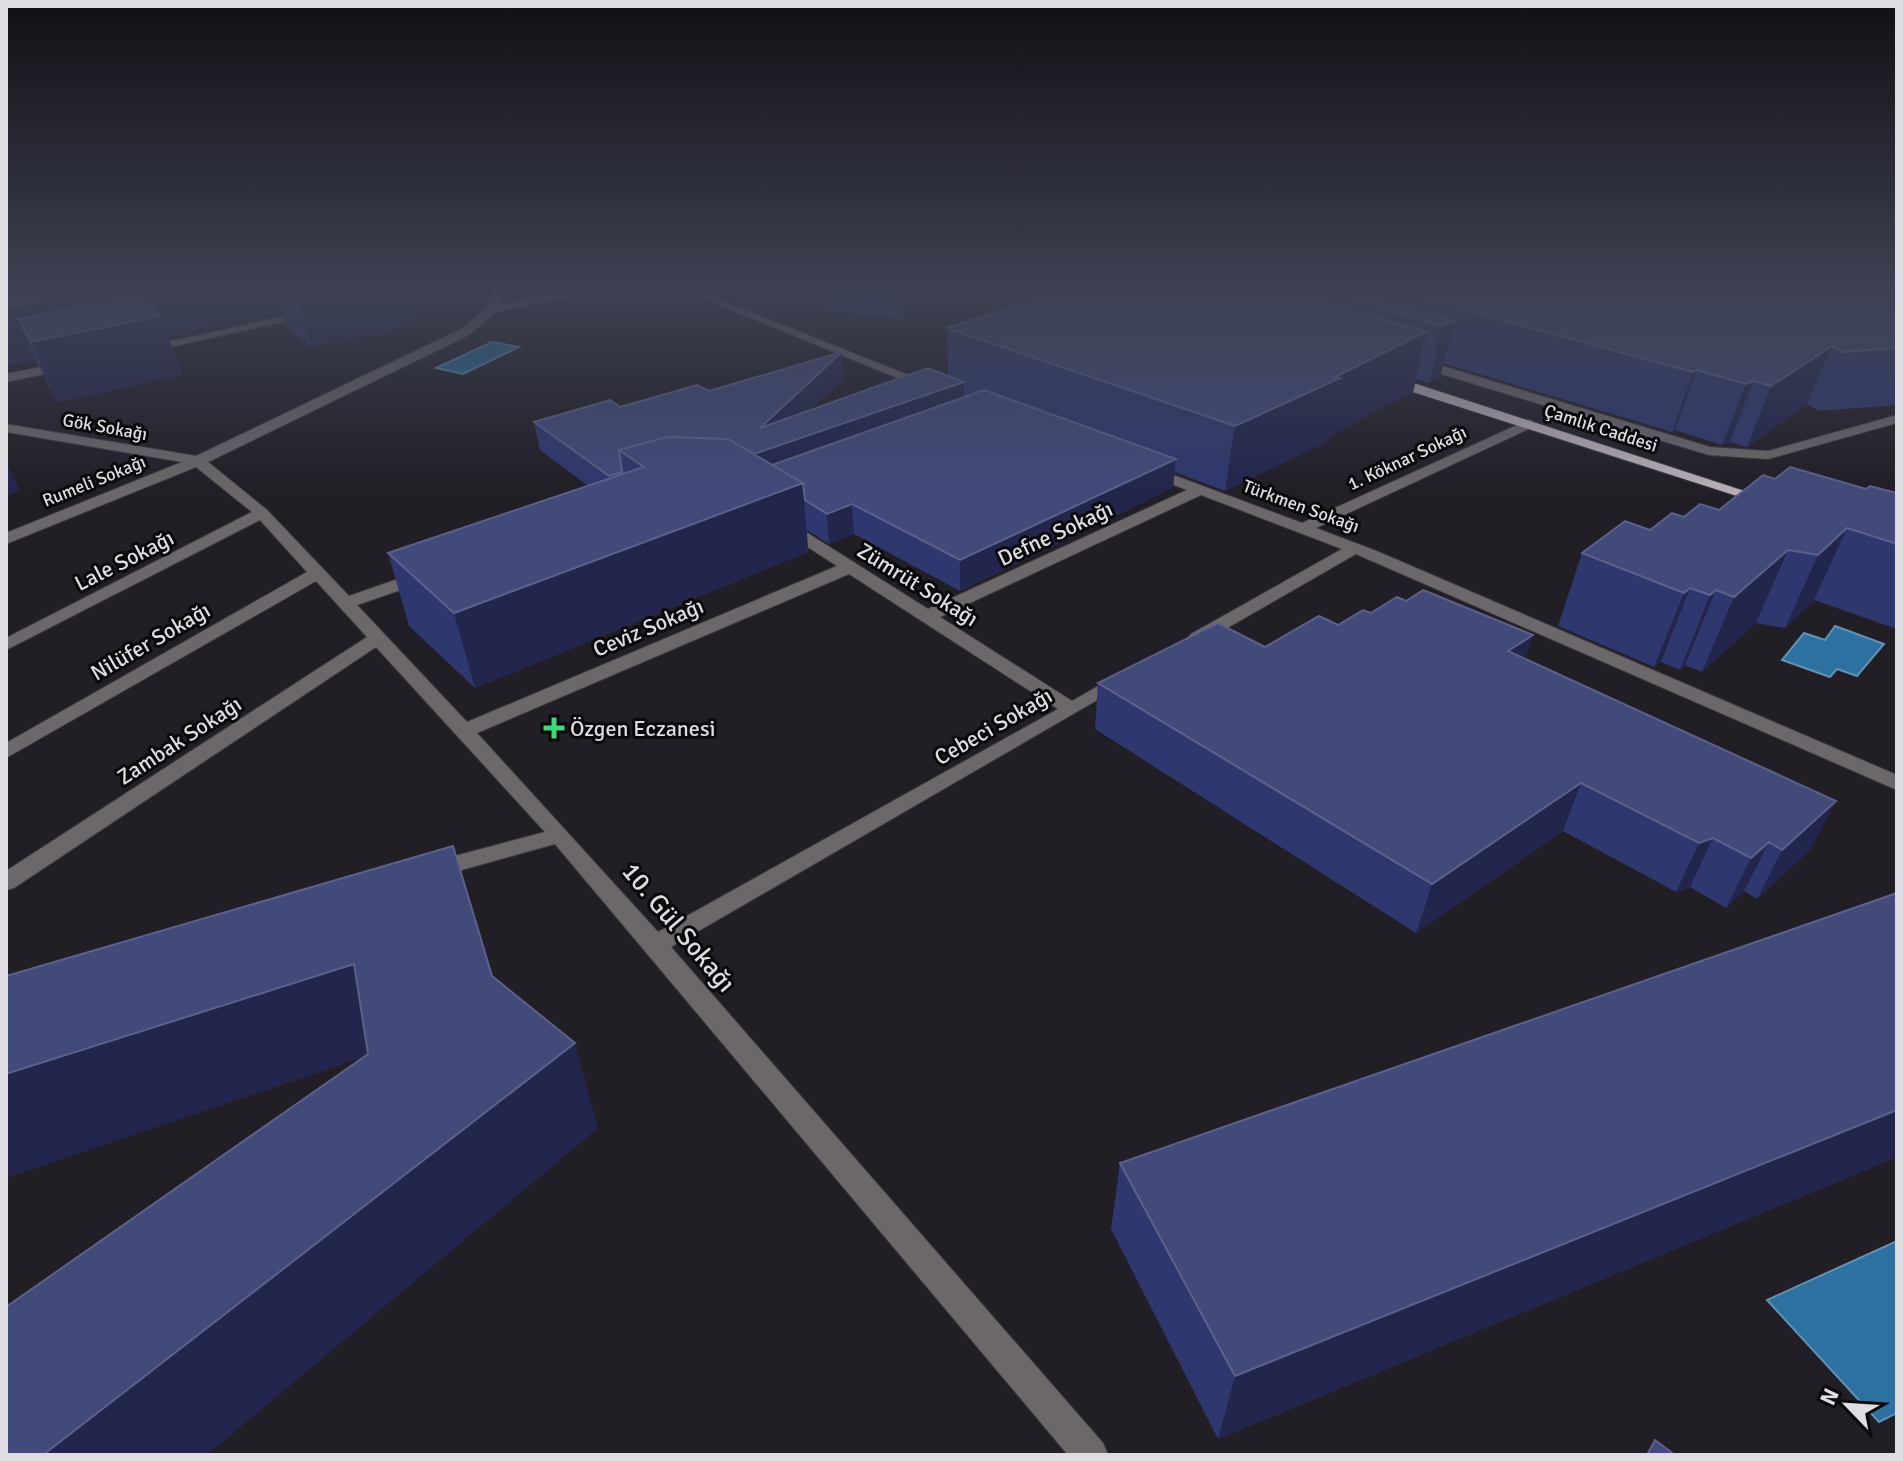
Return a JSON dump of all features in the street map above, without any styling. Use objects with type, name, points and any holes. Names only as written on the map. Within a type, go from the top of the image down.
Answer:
[{"type":"main road","name":"Çamlık Caddesi","points":[[1383,377],[1780,505]]},
{"type":"street","name":"Rumeli Sokağı","points":[[6,539],[198,461],[415,356]]},
{"type":"street","points":[[861,356],[936,385]]},
{"type":"street","points":[[1404,359],[1709,451],[1768,455],[1897,419]]},
{"type":"street","points":[[6,378],[76,363]]},
{"type":"street","name":"1. Köknar Sokağı","points":[[1303,528],[1528,424]]},
{"type":"street","name":"Gök Sokağı","points":[[6,428],[198,461]]},
{"type":"street","name":"10. Gül Sokağı","points":[[198,461],[262,513],[560,835],[1091,1455]]},
{"type":"street","name":"Türkmen Sokağı","points":[[1128,463],[1355,548],[1897,783]]},
{"type":"street","name":"Defne Sokağı","points":[[928,616],[1200,490]]},
{"type":"street","name":"Lale Sokağı","points":[[6,645],[262,513]]},
{"type":"street","name":"Zümrüt Sokağı","points":[[764,513],[1072,709]]},
{"type":"street","points":[[1180,648],[1355,548]]},
{"type":"street","name":"Ceviz Sokağı","points":[[464,731],[850,567]]},
{"type":"street","name":"Nilüfer Sokağı","points":[[6,752],[318,573]]},
{"type":"street","points":[[346,603],[432,573]]},
{"type":"street","name":"Zambak Sokağı","points":[[6,882],[377,638]]},
{"type":"street","name":"Cebeci Sokağı","points":[[655,945],[1139,670]]},
{"type":"street","points":[[406,878],[560,835]]},
{"type":"water","points":[[461,356],[500,356],[463,374],[436,368]]},
{"type":"water","points":[[1835,626],[1884,644],[1857,676],[1837,669],[1830,677],[1782,660],[1804,633],[1825,640]]},
{"type":"water","points":[[1897,1241],[1897,1413],[1879,1422],[1767,1300]]},
{"type":"building","points":[[828,356],[837,356],[760,428],[928,368],[964,382],[754,454],[728,439],[667,437],[619,450],[622,472],[609,476],[534,422],[610,400],[620,407],[697,385],[709,391]]},
{"type":"building","points":[[1030,356],[1377,356],[1335,377],[1340,378],[1235,426]]},
{"type":"building","points":[[1635,356],[1816,356],[1771,386],[1753,381],[1746,384],[1697,370],[1693,372]]},
{"type":"building","points":[[984,390],[1176,459],[960,560],[852,504],[827,514],[805,500],[803,483],[772,465]]},
{"type":"building","points":[[667,437],[728,439],[803,483],[454,613],[388,553],[644,467],[619,450]]},
{"type":"building","points":[[1790,467],[1866,489],[1870,486],[1897,493],[1897,544],[1847,528],[1818,555],[1788,550],[1734,597],[1716,590],[1710,595],[1690,588],[1684,593],[1582,553],[1625,521],[1650,530],[1672,513],[1684,517],[1700,504],[1719,510],[1763,475],[1775,479]]},
{"type":"building","points":[[1423,590],[1533,635],[1508,651],[1836,801],[1782,850],[1769,842],[1751,858],[1713,838],[1699,843],[1581,783],[1432,884],[1098,683],[1218,623],[1265,647],[1319,616],[1338,625],[1363,610],[1371,613],[1397,597],[1406,601]]},
{"type":"building","points":[[453,846],[492,976],[575,1043],[43,1455],[6,1455],[6,1307],[368,1054],[354,964],[6,1074],[6,976]]},
{"type":"building","points":[[1897,893],[1897,1110],[1235,1376],[1120,1163]]},
{"type":"building","points":[[1655,1440],[1675,1455],[1647,1455]]},
{"type":"place","name":"Özgen Eczanesi","points":[[554,728]]}]
